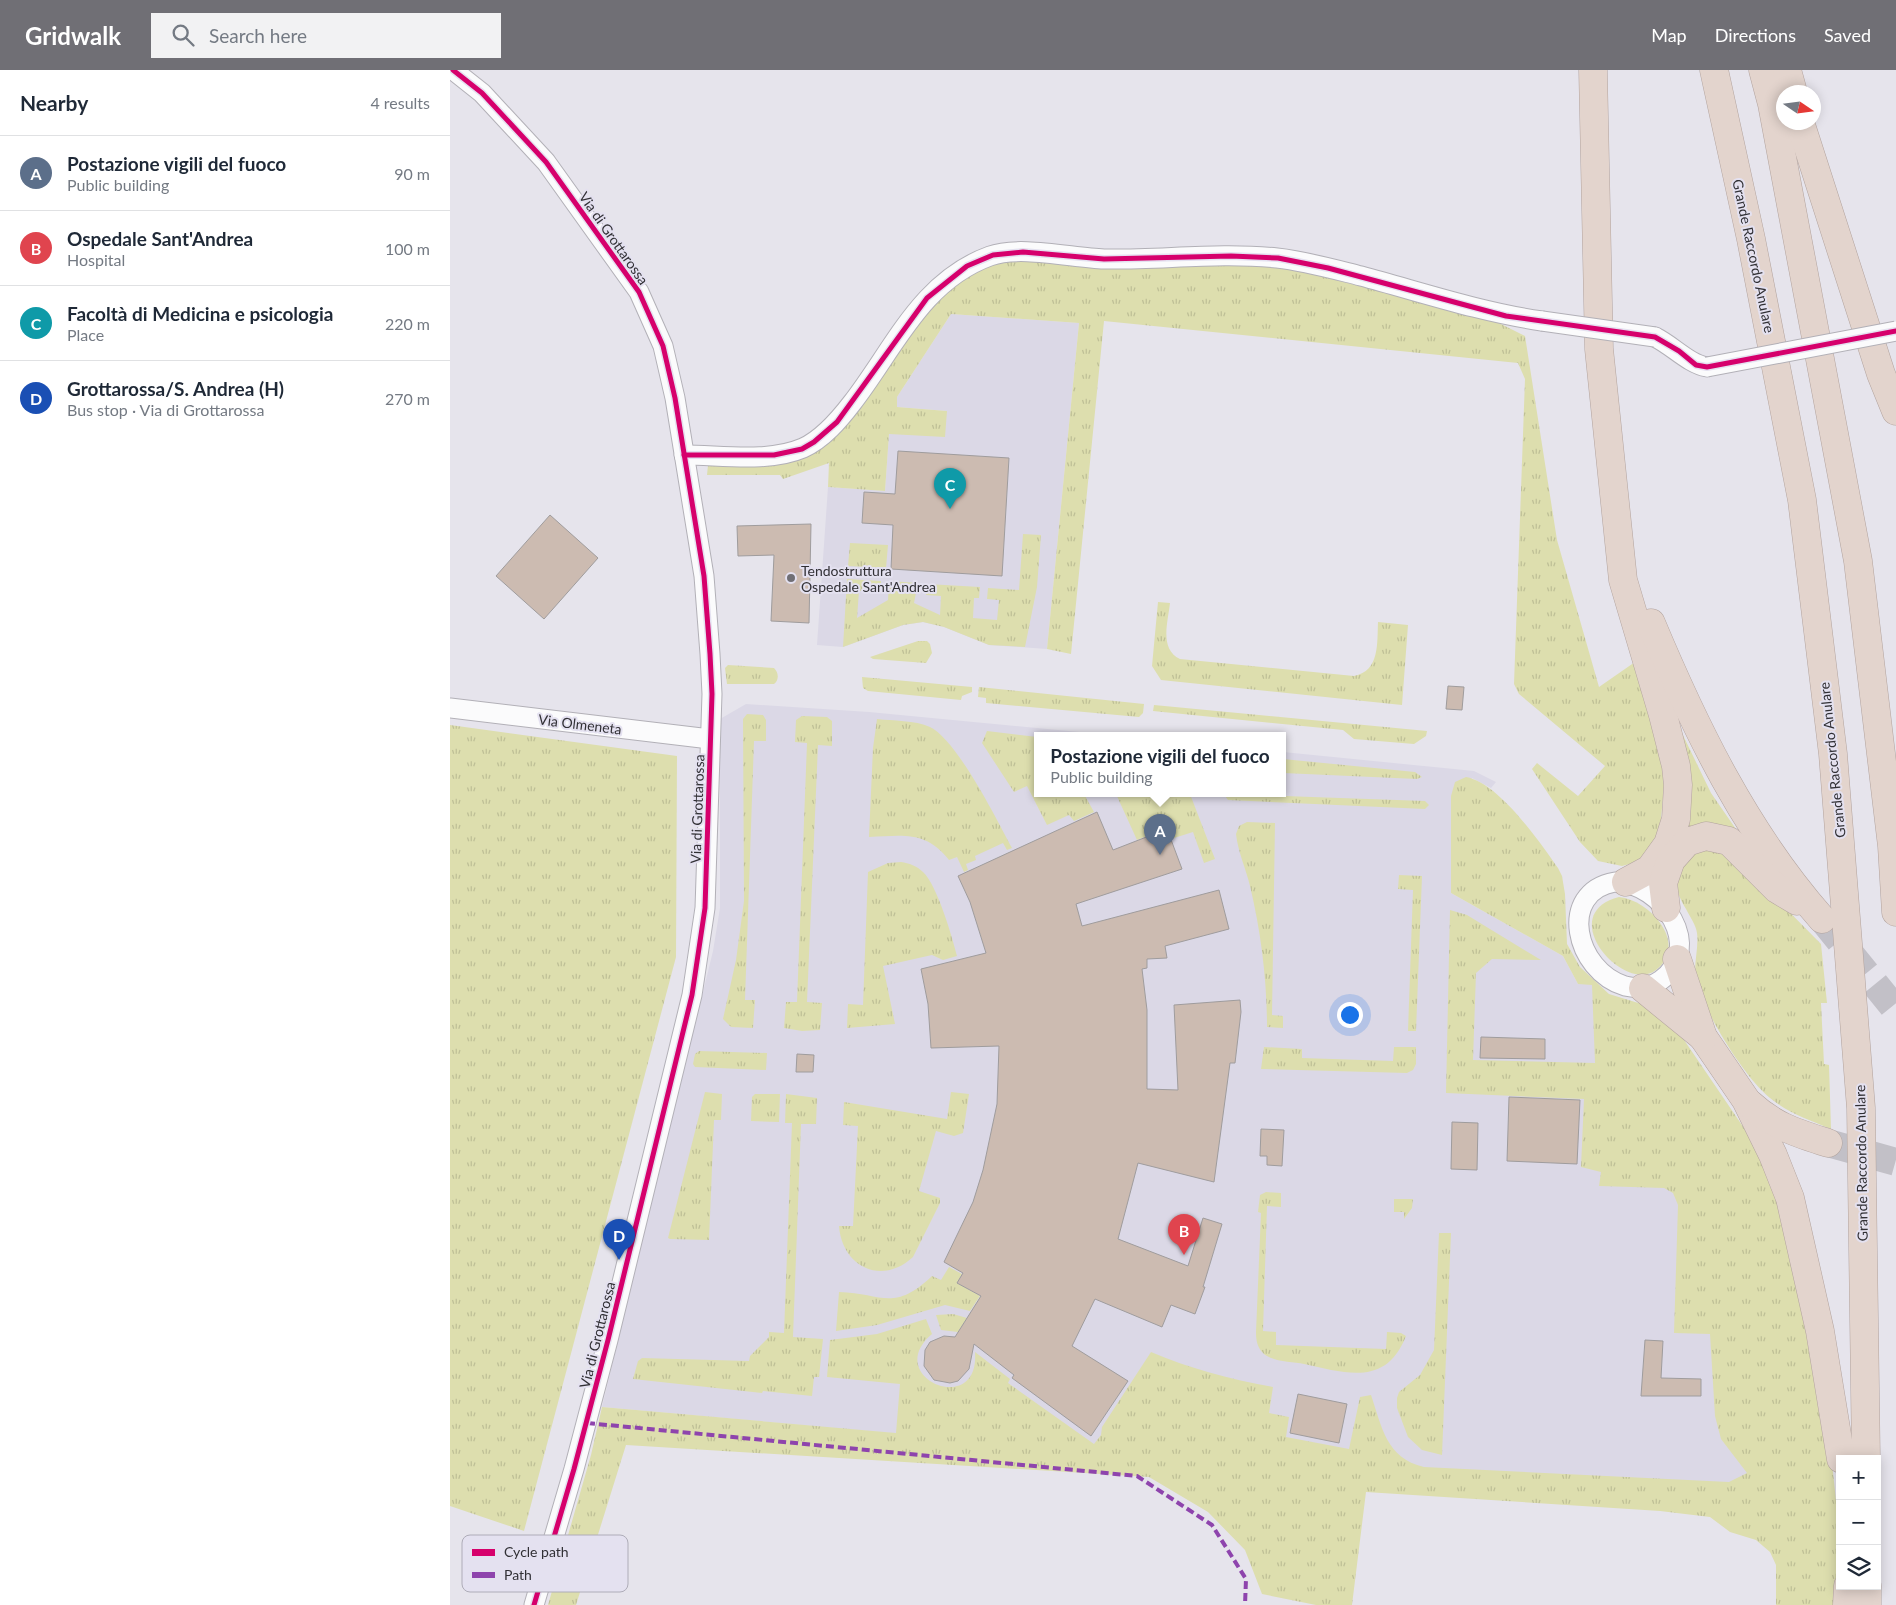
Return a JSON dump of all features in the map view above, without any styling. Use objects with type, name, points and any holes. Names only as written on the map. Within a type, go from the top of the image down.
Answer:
[{"type":"highway","points":[[1593,70],[1599,349],[1623,580],[1663,715],[1676,766],[1678,785],[1676,819],[1665,849],[1650,869],[1626,882]]},
{"type":"highway","name":"Grande Raccordo Anulare","points":[[1714,70],[1751,239],[1802,500],[1833,754],[1861,1108],[1866,1455]]},
{"type":"highway","points":[[1763,70],[1772,104],[1858,561],[1892,846],[1896,912]]},
{"type":"highway","points":[[1787,70],[1791,85]]},
{"type":"highway","points":[[1803,130],[1881,374],[1896,411]]},
{"type":"highway","points":[[1614,489],[1651,621],[1680,692],[1714,758],[1745,811],[1764,841],[1820,916],[1777,889],[1729,841],[1706,836],[1687,842],[1671,860],[1664,883],[1666,908]]},
{"type":"highway","points":[[1677,959],[1703,1037],[1746,1100],[1773,1155],[1790,1198],[1820,1331],[1840,1455]]},
{"type":"highway","points":[[1643,988],[1703,1037]]},
{"type":"highway","points":[[1746,1100],[1763,1116],[1786,1130],[1828,1142]]},
{"type":"highway","points":[[1847,1605],[1848,1590]]},
{"type":"highway","points":[[1867,1590],[1867,1605]]},
{"type":"street","name":"Via di Grottarossa","points":[[453,70],[482,93],[546,162],[639,292],[663,346],[684,455],[704,576],[711,677],[710,739],[705,908],[692,995],[606,1349],[555,1535]]},
{"type":"street","points":[[684,455],[767,455],[802,449],[814,442],[843,414],[926,298],[967,266],[993,255],[1024,252],[1104,259],[1231,256],[1278,258],[1328,268],[1506,316],[1655,338],[1679,351],[1696,365],[1707,367],[1896,331]]},
{"type":"street","name":"Via Olmeneta","points":[[450,708],[710,739]]},
{"type":"street","points":[[1626,882],[1649,891],[1666,908],[1676,927],[1679,948],[1677,959],[1666,976],[1643,988],[1623,985],[1602,975],[1586,955],[1580,937],[1582,908],[1594,889],[1604,884],[1626,882]]},
{"type":"street","name":"Via di Grottarossa","points":[[534,1605],[538,1592]]},
{"type":"shaded area","points":[[951,314],[1079,323],[1047,649],[989,645],[944,627],[923,622],[903,625],[843,647],[817,645],[828,487],[885,491],[889,433],[947,411],[897,407],[897,397]]},
{"type":"shaded area","points":[[746,704],[869,712],[1079,732],[1034,732],[1034,797],[1286,797],[1286,752],[1474,771],[1496,782],[1491,788],[1472,778],[1451,893],[1563,956],[1578,984],[1592,984],[1695,1082],[1780,1513],[602,1407],[713,951],[720,908],[720,719]]},
{"type":"green space","points":[[1005,258],[1240,262],[1282,266],[1495,321],[1525,336],[1557,540],[1599,687],[1635,662],[1665,777],[1660,829],[1650,850],[1637,862],[1622,866],[1598,861],[1580,842],[1532,769],[1537,763],[1578,796],[1605,766],[1519,694],[1514,684],[1525,379],[1518,363],[1104,321],[1071,654],[1047,649],[1079,323],[951,314],[897,397],[897,407],[947,411],[945,437],[889,434],[885,491],[828,487],[829,463],[783,479],[780,475],[707,475],[708,465],[803,458],[919,315],[957,280]]},
{"type":"green space","points":[[1023,534],[1041,535],[1037,587],[1025,647],[989,645],[944,627],[923,622],[903,625],[843,647],[847,579],[881,581],[881,592],[859,591],[857,618],[888,600],[889,581],[918,583],[914,603],[940,615],[941,596],[926,595],[927,584],[980,587],[979,598],[974,598],[973,618],[997,620],[999,600],[987,599],[988,588],[1019,590]]},
{"type":"green space","points":[[850,543],[888,545],[886,568],[848,566]]},
{"type":"green space","points":[[1158,602],[1170,603],[1166,634],[1167,642],[1173,655],[1180,659],[1354,676],[1369,668],[1373,662],[1377,647],[1378,622],[1408,625],[1402,705],[1161,680],[1152,666]]},
{"type":"green space","points":[[918,641],[927,641],[930,644],[932,653],[926,663],[873,659],[870,657]]},
{"type":"green space","points":[[728,665],[774,668],[778,678],[774,684],[727,684],[725,668]]},
{"type":"green space","points":[[862,677],[972,687],[972,692],[962,696],[961,700],[868,691],[863,688]]},
{"type":"green space","points":[[979,687],[1144,704],[1143,713],[1139,717],[986,703],[986,698],[978,697]]},
{"type":"green space","points":[[1154,705],[1427,731],[1426,736],[1414,744],[1354,739],[1343,730],[1153,711]]},
{"type":"green space","points":[[747,714],[763,715],[766,720],[766,741],[754,741],[745,1000],[755,1000],[753,1028],[731,1027],[723,1019],[736,960],[744,901],[743,719]]},
{"type":"green space","points":[[802,716],[827,717],[832,721],[832,746],[818,745],[807,1002],[822,1003],[820,1030],[802,1031],[784,1028],[786,1002],[797,1002],[807,743],[795,742],[796,720]]},
{"type":"green space","points":[[877,719],[918,723],[930,727],[941,735],[952,747],[976,782],[1012,848],[1007,850],[1003,843],[975,856],[976,860],[966,864],[968,870],[964,872],[957,857],[949,860],[940,850],[922,839],[903,836],[869,837],[873,748]]},
{"type":"green space","points":[[450,725],[677,756],[676,957],[524,1531],[450,1506]]},
{"type":"green space","points":[[1679,727],[1711,793],[1749,848],[1685,833]]},
{"type":"green space","points":[[987,731],[1034,737],[1034,797],[1086,797],[1094,812],[1074,821],[1069,815],[1047,825],[1027,786],[1014,792],[982,743]]},
{"type":"green space","points":[[1286,759],[1415,772],[1422,777],[1417,779],[1286,773]]},
{"type":"green space","points":[[1466,777],[1479,782],[1505,801],[1529,829],[1562,876],[1565,894],[1567,944],[1580,967],[1609,994],[1648,1006],[1680,1034],[1746,1131],[1764,1163],[1784,1213],[1831,1453],[1836,1501],[1837,1605],[1776,1605],[1776,1565],[1770,1552],[1756,1540],[1730,1532],[1710,1517],[1660,1511],[1366,1492],[1352,1605],[1316,1605],[1262,1594],[1245,1550],[1208,1512],[1149,1477],[626,1445],[598,1535],[568,1535],[591,1455],[602,1407],[896,1433],[900,1384],[827,1377],[830,1340],[877,1334],[926,1319],[932,1334],[919,1350],[918,1364],[925,1376],[936,1384],[950,1387],[963,1384],[972,1372],[975,1352],[1010,1379],[1008,1383],[1094,1444],[1101,1435],[1102,1427],[1151,1352],[1211,1373],[1273,1387],[1269,1413],[1289,1417],[1286,1437],[1349,1449],[1360,1397],[1371,1395],[1387,1440],[1393,1449],[1411,1463],[1424,1467],[1729,1482],[1747,1473],[1721,1439],[1715,1416],[1710,1334],[1674,1333],[1678,1205],[1673,1193],[1664,1188],[1599,1186],[1601,1172],[1581,1167],[1584,1099],[1446,1093],[1450,910],[1467,915],[1541,960],[1492,959],[1476,973],[1473,1060],[1595,1063],[1592,985],[1578,984],[1563,956],[1451,893],[1451,796],[1455,782]]},
{"type":"green space","points":[[1286,796],[1425,801],[1429,805],[1425,809],[1228,800],[1226,797]]},
{"type":"green space","points":[[1117,797],[1191,797],[1215,859],[1204,863],[1193,832],[1171,839],[1167,828],[1137,840]]},
{"type":"green space","points":[[1247,822],[1275,823],[1272,1015],[1283,1016],[1283,1028],[1267,1027],[1265,974],[1260,938],[1250,886],[1236,834],[1239,826]]},
{"type":"green space","points":[[1705,843],[1734,856],[1821,944],[1827,1003],[1821,1003],[1824,1064],[1829,1065],[1831,1129],[1799,1116],[1770,1098],[1748,1075],[1737,1060],[1707,1008],[1695,974],[1696,930],[1680,897],[1676,880],[1683,866]]},
{"type":"green space","points":[[901,862],[918,868],[934,888],[952,936],[957,956],[943,960],[932,955],[883,966],[895,1024],[847,1028],[848,1004],[863,1005],[868,872],[888,863]]},
{"type":"green space","points":[[1399,875],[1422,876],[1416,1031],[1408,1031],[1413,890],[1398,889]]},
{"type":"green space","points":[[1619,897],[1643,906],[1662,925],[1667,936],[1668,948],[1665,960],[1656,970],[1643,975],[1627,972],[1613,962],[1601,949],[1593,934],[1592,919],[1600,906]]},
{"type":"green space","points":[[1264,1047],[1302,1049],[1302,1058],[1393,1061],[1394,1047],[1416,1047],[1416,1064],[1413,1070],[1407,1073],[1261,1069]]},
{"type":"green space","points":[[699,1051],[767,1053],[766,1070],[695,1067],[693,1064],[695,1054]]},
{"type":"green space","points":[[705,1092],[722,1094],[721,1120],[714,1120],[709,1240],[670,1239],[668,1238]]},
{"type":"green space","points":[[951,1092],[969,1094],[963,1133],[954,1136],[936,1131],[919,1191],[940,1198],[940,1203],[913,1257],[901,1266],[889,1270],[877,1271],[866,1268],[847,1252],[839,1226],[853,1226],[858,1126],[843,1125],[844,1102],[947,1119]]},
{"type":"green space","points":[[755,1094],[780,1094],[779,1122],[751,1121],[752,1097]]},
{"type":"green space","points":[[786,1094],[817,1098],[816,1124],[801,1124],[793,1337],[823,1339],[819,1377],[814,1377],[812,1396],[763,1391],[762,1393],[633,1379],[638,1361],[642,1358],[749,1361],[750,1356],[769,1337],[769,1332],[784,1333],[792,1123],[785,1123]]},
{"type":"green space","points":[[1266,1192],[1281,1193],[1281,1207],[1267,1206],[1263,1331],[1276,1332],[1276,1345],[1386,1349],[1387,1332],[1401,1333],[1406,1336],[1398,1352],[1388,1363],[1376,1370],[1349,1373],[1277,1360],[1261,1351],[1256,1335],[1261,1213],[1258,1212],[1260,1195]]},
{"type":"green space","points":[[1394,1199],[1413,1199],[1412,1208],[1404,1219],[1404,1212],[1394,1212]]},
{"type":"green space","points":[[1439,1233],[1451,1233],[1442,1455],[1422,1450],[1408,1437],[1397,1408],[1399,1392],[1420,1375],[1434,1350]]},
{"type":"green space","points":[[949,1267],[962,1274],[957,1283],[980,1296],[970,1311],[945,1305],[877,1325],[836,1331],[839,1292],[897,1298],[919,1287],[932,1276],[941,1280]]},
{"type":"green space","points":[[953,1314],[967,1318],[958,1332],[941,1330],[936,1315]]},
{"type":"green space","points":[[552,1592],[580,1592],[576,1605],[548,1605]]},
{"type":"building","points":[[898,451],[1009,458],[1002,576],[891,569],[893,525],[862,523],[864,492],[895,494]]},
{"type":"building","points":[[550,515],[598,558],[544,619],[496,576]]},
{"type":"building","name":"Tendostruttura Ospedale Sant'Andrea","points":[[811,524],[809,623],[771,621],[774,555],[738,556],[737,526]]},
{"type":"building","points":[[1448,686],[1464,687],[1462,710],[1446,709]]},
{"type":"building","points":[[1097,812],[1113,850],[1167,829],[1182,869],[1076,904],[1082,926],[1219,890],[1229,929],[1165,946],[1167,958],[1147,959],[1147,968],[1142,969],[1147,1010],[1147,1089],[1178,1090],[1174,1005],[1240,1000],[1241,1012],[1235,1063],[1230,1063],[1214,1182],[1138,1163],[1118,1239],[1188,1266],[1203,1218],[1222,1224],[1203,1287],[1205,1287],[1195,1314],[1171,1305],[1162,1327],[1095,1299],[1072,1346],[1128,1381],[1091,1436],[1012,1378],[1014,1375],[974,1344],[969,1369],[958,1381],[950,1383],[934,1380],[924,1366],[925,1350],[930,1342],[944,1336],[955,1337],[981,1296],[957,1283],[963,1273],[944,1262],[973,1202],[983,1170],[997,1104],[999,1046],[931,1048],[928,1004],[921,969],[986,953],[970,902],[958,876]]},
{"type":"building","points":[[1481,1037],[1545,1039],[1545,1059],[1480,1058]]},
{"type":"building","points":[[797,1054],[814,1055],[813,1072],[796,1072]]},
{"type":"building","points":[[1509,1097],[1580,1100],[1577,1164],[1507,1161]]},
{"type":"building","points":[[1452,1122],[1478,1123],[1477,1170],[1451,1169]]},
{"type":"building","points":[[1261,1129],[1284,1130],[1282,1166],[1267,1165],[1267,1156],[1260,1156]]},
{"type":"building","points":[[1645,1340],[1663,1341],[1661,1378],[1701,1379],[1701,1396],[1641,1396]]},
{"type":"building","points":[[1298,1394],[1347,1404],[1339,1443],[1290,1433]]},
{"type":"tunnel","points":[[1822,919],[1896,1010]]},
{"type":"tunnel","points":[[1828,1143],[1896,1162]]},
{"type":"marked path","points":[[587,1423],[1137,1476],[1212,1525],[1246,1579],[1245,1605]]},
{"type":"cycle path","points":[[453,70],[482,93],[546,162],[639,292],[663,346],[675,398],[704,576],[710,654],[712,694],[705,908],[692,995],[608,1340],[555,1535]]},
{"type":"cycle path","points":[[684,455],[774,455],[802,449],[814,442],[837,422],[927,298],[967,266],[993,255],[1023,252],[1104,259],[1231,256],[1278,258],[1328,268],[1506,316],[1655,337],[1679,351],[1696,365],[1707,367],[1896,331]]},
{"type":"cycle path","points":[[534,1605],[538,1592]]},
{"type":"place","name":"Facoltà di Medicina e psicologia","points":[[950,509]]},
{"type":"place","name":"Tendostruttura Ospedale Sant'Andrea","points":[[791,578]]},
{"type":"place","name":"Postazione vigili del fuoco","points":[[1160,855]]},
{"type":"place","name":"Ospedale Sant'Andrea","points":[[1184,1255]]},
{"type":"place","name":"Grottarossa/S. Andrea (H)","points":[[619,1260]]}]
